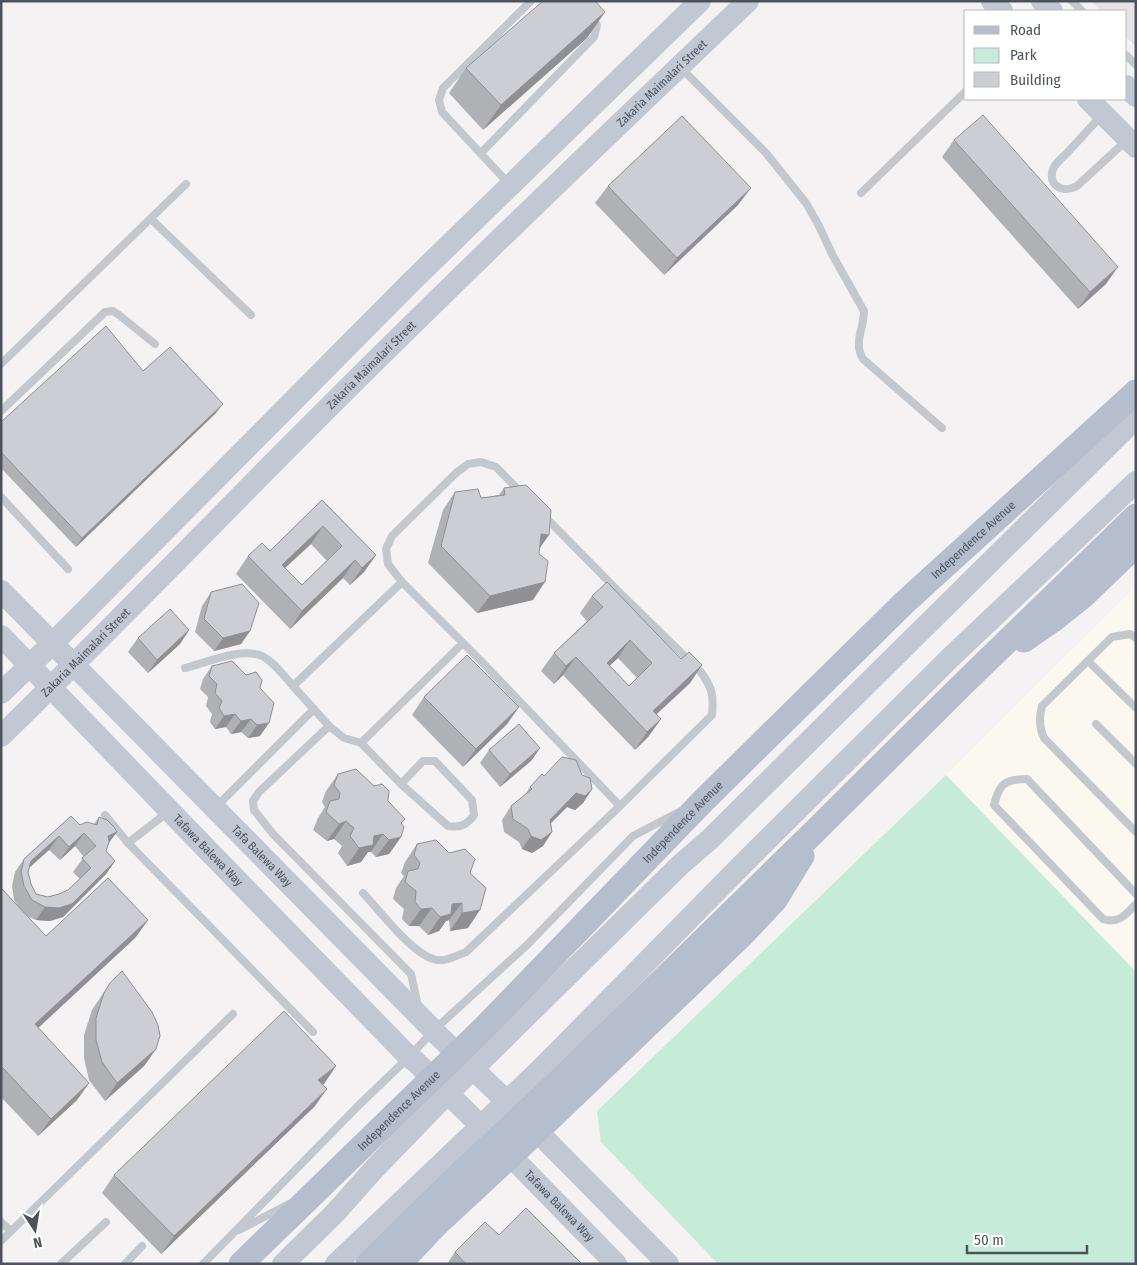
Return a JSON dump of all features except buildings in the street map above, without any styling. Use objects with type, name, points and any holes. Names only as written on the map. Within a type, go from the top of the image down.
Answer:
[{"type":"main road","points":[[1,693],[53,643],[262,430],[412,281],[700,1]]},
{"type":"main road","name":"Zakaria Maimalari Street","points":[[1,736],[74,666],[288,448],[434,303],[748,1]]},
{"type":"main road","points":[[992,1],[1001,10]]},
{"type":"main road","points":[[1042,1],[1051,10]]},
{"type":"main road","points":[[1127,87],[1136,96]]},
{"type":"main road","points":[[1096,106],[1132,144]]},
{"type":"main road","points":[[448,246],[472,267]]},
{"type":"main road","name":"Independence Avenue","points":[[241,1264],[484,1028],[705,798],[904,603],[1136,392]]},
{"type":"main road","name":"Independence Avenue","points":[[283,1264],[335,1213],[375,1168],[442,1099],[679,866],[709,840],[1136,418]]},
{"type":"main road","points":[[336,1264],[541,1069],[950,658],[1136,482]]},
{"type":"main road","points":[[368,1264],[464,1170],[797,866],[813,833],[980,667],[1136,516]]},
{"type":"main road","points":[[980,667],[1053,620],[1082,597],[1136,545]]},
{"type":"main road","name":"Tafa Balewa Way","points":[[1,591],[432,1029],[668,1264]]},
{"type":"main road","name":"Tafawa Balewa Way","points":[[1,636],[413,1060]]},
{"type":"main road","points":[[399,1264],[531,1126],[742,935],[768,892]]},
{"type":"main road","points":[[413,1060],[507,1151]]},
{"type":"main road","name":"Tafawa Balewa Way","points":[[507,1151],[616,1264]]},
{"type":"lane","points":[[510,185],[442,112],[439,100],[443,88],[531,1]]},
{"type":"lane","points":[[1072,1],[1081,10]]},
{"type":"lane","points":[[481,153],[594,37],[597,25],[585,12]]},
{"type":"lane","points":[[1127,56],[1136,65]]},
{"type":"lane","points":[[680,67],[766,153],[806,203],[864,311],[864,321],[858,336],[859,352],[863,359],[942,428]]},
{"type":"lane","points":[[861,193],[964,92]]},
{"type":"lane","points":[[1096,106],[1055,166],[1052,178],[1056,186],[1062,190],[1077,186],[1132,144]]},
{"type":"lane","points":[[1,364],[186,184]]},
{"type":"lane","points":[[151,219],[251,315]]},
{"type":"lane","points":[[1,411],[105,312],[113,311],[120,315],[155,344]]},
{"type":"lane","points":[[363,893],[417,950],[434,960],[450,959],[466,952],[620,806],[712,715],[714,699],[709,683],[700,671],[496,467],[480,462],[468,464],[456,473],[392,536],[386,549],[388,564],[402,582],[620,806]]},
{"type":"lane","points":[[1,497],[68,569]]},
{"type":"lane","points":[[294,686],[402,582]]},
{"type":"lane","points":[[1136,638],[1130,634],[1112,637],[1042,706],[1039,716],[1040,728],[1044,738],[1136,832]]},
{"type":"lane","points":[[361,743],[463,643]]},
{"type":"lane","points":[[185,668],[242,653],[262,656],[294,686],[329,726],[344,738],[361,743],[401,784],[448,826],[464,826],[474,814],[472,800],[435,761],[423,761],[401,784]]},
{"type":"lane","points":[[1088,661],[1136,708]]},
{"type":"lane","points":[[215,808],[314,709]]},
{"type":"lane","points":[[1096,724],[1136,764]]},
{"type":"lane","points":[[329,726],[259,792],[253,801],[254,810],[273,834],[411,974],[432,1029]]},
{"type":"lane","points":[[1136,894],[1027,779],[1015,779],[1003,784],[997,794],[994,805],[1103,919],[1110,922],[1122,918],[1136,904]]},
{"type":"lane","points":[[203,1264],[360,1104],[413,1060],[432,1029],[527,945],[633,836],[705,798]]},
{"type":"lane","points":[[128,843],[170,811]]},
{"type":"lane","points":[[105,815],[128,843],[313,1032]]},
{"type":"lane","points":[[1,1241],[233,1014]]},
{"type":"lane","points":[[233,1233],[319,1188]]},
{"type":"lane","points":[[1,1222],[11,1231]]},
{"type":"lane","points":[[61,1264],[106,1222]]},
{"type":"lane","points":[[124,1264],[142,1246]]},
{"type":"shaded area","points":[[1091,1],[1136,1],[1136,47],[1127,38],[1127,10],[1100,10]]},
{"type":"shaded area","points":[[1136,586],[1136,972],[946,775]]},
{"type":"green space","points":[[946,775],[1136,972],[1136,1264],[718,1264],[601,1142],[597,1111]]}]
